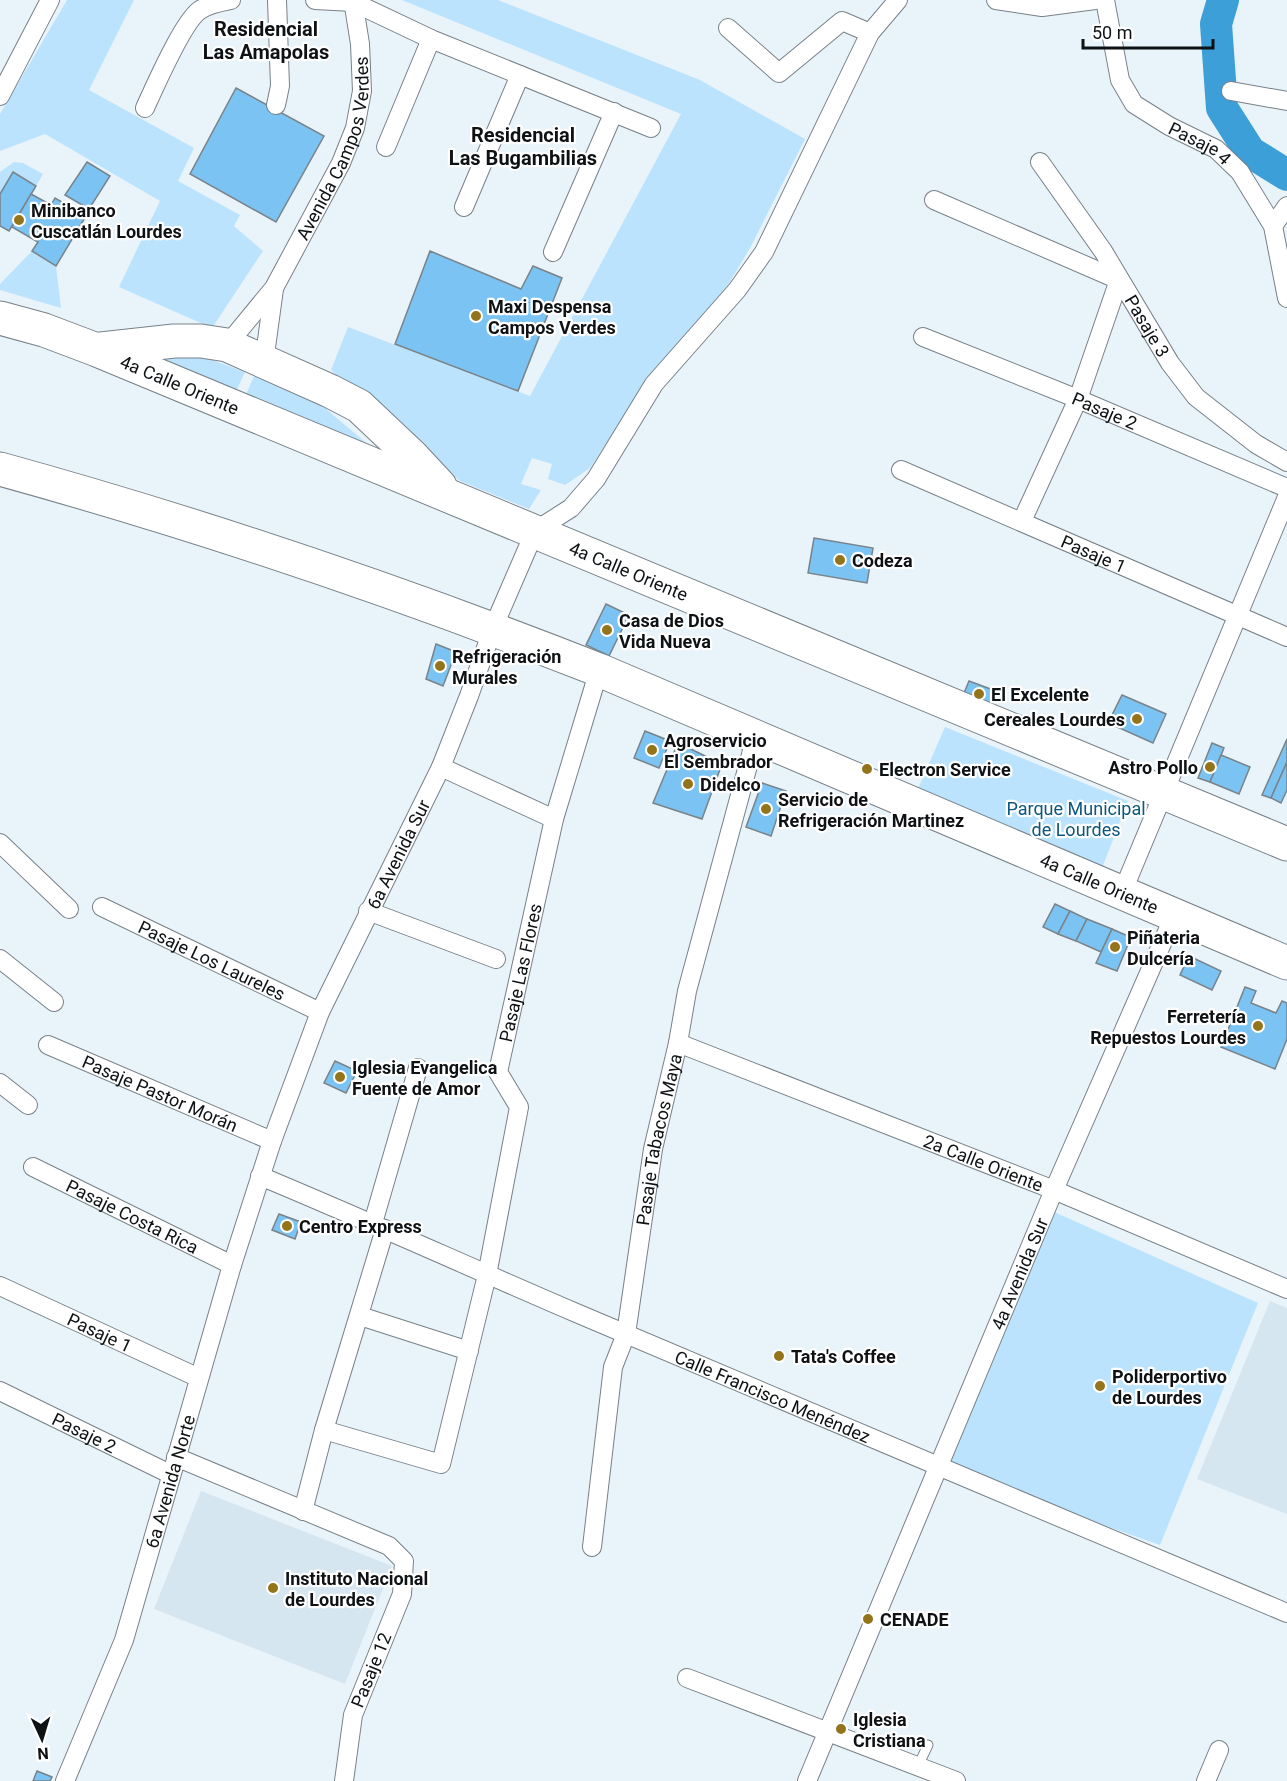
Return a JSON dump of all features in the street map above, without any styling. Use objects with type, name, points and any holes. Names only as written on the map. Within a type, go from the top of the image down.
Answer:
[{"type":"highway","name":"4a Calle Oriente","points":[[0,318],[44,330],[97,350],[1287,844]]},
{"type":"highway","points":[[97,350],[174,341],[201,341],[227,345],[359,406],[412,456],[447,494]]},
{"type":"highway","name":"4a Calle Oriente","points":[[0,469],[109,499],[348,577],[493,628],[756,736],[1287,963]]},
{"type":"street","points":[[0,96],[50,0]]},
{"type":"street","points":[[145,108],[172,52],[198,11],[209,5],[231,0]]},
{"type":"street","points":[[276,105],[280,86],[277,0]]},
{"type":"street","points":[[315,0],[353,1],[432,39],[651,128]]},
{"type":"street","points":[[535,531],[571,508],[596,479],[654,384],[737,290],[764,252],[870,33],[897,0]]},
{"type":"street","points":[[996,0],[1042,7],[1095,0]]},
{"type":"street","name":"Pasaje 4","points":[[1105,0],[1120,80],[1134,104],[1169,126],[1216,149],[1240,172],[1273,226],[1287,298]]},
{"type":"street","name":"Avenida Campos Verdes","points":[[227,345],[274,288],[341,163],[354,128],[362,91],[360,44],[353,1]]},
{"type":"street","points":[[728,28],[779,73],[842,21],[870,33]]},
{"type":"street","points":[[386,147],[432,39]]},
{"type":"street","points":[[464,207],[520,75]]},
{"type":"street","points":[[1231,91],[1287,101]]},
{"type":"street","points":[[553,252],[614,112]]},
{"type":"street","name":"Pasaje 3","points":[[1040,162],[1103,251],[1170,363],[1197,397],[1256,444],[1287,462]]},
{"type":"street","points":[[934,200],[1119,280],[1078,399],[1022,521]]},
{"type":"street","points":[[1273,226],[1287,206]]},
{"type":"street","name":"Avenida Campos Verdes","points":[[264,362],[274,288]]},
{"type":"street","name":"Pasaje 2","points":[[923,337],[1078,399],[1287,488]]},
{"type":"street","name":"Pasaje 1","points":[[901,470],[1022,521],[1236,617],[1287,637]]},
{"type":"street","points":[[1122,893],[1287,497]]},
{"type":"street","name":"6a Avenida Sur","points":[[260,1176],[320,1012],[441,767],[493,628],[535,531]]},
{"type":"street","name":"Pasaje Las Flores","points":[[324,1430],[441,1464],[487,1275],[519,1107],[498,1072],[554,819],[599,670]]},
{"type":"street","name":"Pasaje Tabacos Maya","points":[[591,1547],[613,1367],[626,1334],[653,1149],[678,1043],[687,990],[756,736]]},
{"type":"street","points":[[441,767],[554,819]]},
{"type":"street","points":[[0,843],[69,909]]},
{"type":"street","name":"Pasaje Los Laureles","points":[[102,907],[320,1012]]},
{"type":"street","points":[[368,911],[496,959]]},
{"type":"street","name":"4a Avenida Sur","points":[[807,1781],[1054,1190],[1174,916]]},
{"type":"street","points":[[0,959],[54,1002]]},
{"type":"street","name":"2a Calle Oriente","points":[[678,1043],[1054,1190],[1287,1289]]},
{"type":"street","name":"Pasaje Pastor Morán","points":[[48,1045],[272,1141]]},
{"type":"street","points":[[303,1511],[324,1430],[360,1316],[379,1226],[418,1068]]},
{"type":"street","points":[[0,1083],[28,1105]]},
{"type":"street","name":"Pasaje Costa Rica","points":[[33,1167],[232,1265]]},
{"type":"street","name":"Calle Francisco Menéndez","points":[[260,1176],[487,1275],[1287,1613]]},
{"type":"street","name":"6a Avenida Norte","points":[[65,1781],[124,1640],[173,1466],[260,1176]]},
{"type":"street","name":"Pasaje 1","points":[[0,1286],[199,1378]]},
{"type":"street","points":[[360,1316],[469,1350]]},
{"type":"street","name":"Pasaje 2","points":[[0,1391],[173,1466],[303,1511],[389,1546],[404,1561]]},
{"type":"street","name":"Pasaje 12","points":[[345,1774],[353,1715],[402,1594],[404,1561]]},
{"type":"street","points":[[687,1678],[956,1781]]},
{"type":"street","points":[[1206,1781],[1219,1750]]},
{"type":"street","points":[[345,1774],[360,1781]]},
{"type":"lane","points":[[918,1766],[928,1745]]},
{"type":"shaded area","points":[[1270,1301],[1287,1308],[1287,1514],[1197,1479]]},
{"type":"shaded area","name":"Instituto Nacional de Lourdes","points":[[201,1491],[392,1566],[345,1684],[154,1609]]},
{"type":"green space","points":[[67,0],[134,0],[89,90],[194,148],[178,181],[240,215],[234,226],[263,251],[212,328],[119,287],[160,201],[45,134],[0,151],[0,114]]},
{"type":"green space","points":[[402,0],[498,0],[700,80],[805,139],[750,248],[728,285],[650,377],[590,468],[565,485],[548,479],[552,464],[532,458],[521,484],[541,490],[529,509],[460,481],[331,370],[348,327],[530,396],[681,114]]},
{"type":"green space","points":[[14,162],[23,163],[43,174],[36,186],[13,172],[0,194],[0,172]]},
{"type":"green space","points":[[32,251],[56,266],[61,308],[0,290],[0,284]]},
{"type":"green space","points":[[201,356],[245,372],[231,402],[150,357]]},
{"type":"green space","points":[[255,374],[313,398],[377,452],[241,406]]},
{"type":"green space","name":"Parque Municipal de Lourdes","points":[[945,727],[1128,801],[1102,868],[917,791]]},
{"type":"green space","name":"Poliderportivo de Lourdes","points":[[1043,1207],[1258,1303],[1160,1545],[944,1469]]},
{"type":"building","points":[[236,88],[324,136],[276,222],[190,174]]},
{"type":"building","points":[[87,162],[110,176],[89,209],[65,195]]},
{"type":"building","points":[[13,172],[36,186],[9,231],[0,226],[0,194]]},
{"type":"building","points":[[31,194],[51,205],[55,198],[86,216],[56,266],[32,251],[38,242],[12,227]]},
{"type":"building","name":"Maxi Despensa Campos Verdes","points":[[430,251],[521,289],[533,266],[562,278],[518,391],[395,344]]},
{"type":"building","name":"Codeza","points":[[814,538],[873,548],[867,583],[808,573]]},
{"type":"building","name":"Casa de Dios Vida Nueva","points":[[606,604],[629,615],[609,656],[586,645]]},
{"type":"building","name":"Refrigeración Murales","points":[[436,644],[456,652],[443,686],[426,679]]},
{"type":"building","name":"El Excelente","points":[[969,681],[996,691],[989,708],[962,698]]},
{"type":"building","name":"Cereales Lourdes","points":[[1122,695],[1166,714],[1153,743],[1108,723]]},
{"type":"building","name":"Agroservicio El Sembrador","points":[[645,731],[670,741],[659,768],[634,758]]},
{"type":"building","points":[[1287,739],[1287,762],[1271,798],[1262,795]]},
{"type":"building","name":"Didelco","points":[[678,743],[722,764],[702,819],[653,803]]},
{"type":"building","name":"Astro Pollo","points":[[1212,743],[1224,748],[1210,782],[1198,778]]},
{"type":"building","points":[[1221,755],[1250,767],[1239,794],[1210,782]]},
{"type":"building","points":[[1287,762],[1287,790],[1281,803],[1271,798]]},
{"type":"building","name":"Servicio de Refrigeración Martinez","points":[[762,783],[786,791],[771,836],[746,827]]},
{"type":"building","points":[[1055,904],[1070,911],[1058,934],[1043,927]]},
{"type":"building","points":[[1070,911],[1087,919],[1076,941],[1058,934]]},
{"type":"building","points":[[1087,919],[1112,929],[1101,952],[1076,941]]},
{"type":"building","name":"Piñateria Dulcería","points":[[1112,929],[1128,936],[1129,942],[1117,971],[1096,963]]},
{"type":"building","points":[[1189,956],[1221,971],[1212,990],[1180,975]]},
{"type":"building","name":"Ferretería Repuestos Lourdes","points":[[1245,987],[1256,991],[1251,1003],[1276,1013],[1282,1001],[1287,1003],[1287,1039],[1275,1069],[1221,1047]]},
{"type":"building","name":"Iglesia Evangelica Fuente de Amor","points":[[335,1061],[357,1071],[346,1093],[324,1083]]},
{"type":"building","name":"Centro Express","points":[[279,1214],[301,1222],[295,1239],[272,1230]]},
{"type":"building","points":[[37,1771],[52,1777],[50,1781],[33,1781]]},
{"type":"waterway","points":[[1223,0],[1216,24],[1222,108],[1250,152],[1287,175]]},
{"type":"place","name":"Minibanco Cuscatlán Lourdes","points":[[19,220]]},
{"type":"place","name":"Maxi Despensa Campos Verdes","points":[[476,316]]},
{"type":"place","name":"Codeza","points":[[840,560]]},
{"type":"place","name":"Casa de Dios Vida Nueva","points":[[607,630]]},
{"type":"place","name":"Refrigeración Murales","points":[[440,666]]},
{"type":"place","name":"El Excelente","points":[[979,694]]},
{"type":"place","name":"Cereales Lourdes","points":[[1137,719]]},
{"type":"place","name":"Agroservicio El Sembrador","points":[[652,750]]},
{"type":"place","name":"Astro Pollo","points":[[1210,767]]},
{"type":"place","name":"Electron Service","points":[[867,769]]},
{"type":"place","name":"Didelco","points":[[688,784]]},
{"type":"place","name":"Servicio de Refrigeración Martinez","points":[[766,809]]},
{"type":"place","name":"Piñateria Dulcería","points":[[1115,947]]},
{"type":"place","name":"Ferretería Repuestos Lourdes","points":[[1258,1026]]},
{"type":"place","name":"Iglesia Evangelica Fuente de Amor","points":[[340,1077]]},
{"type":"place","name":"Centro Express","points":[[287,1226]]},
{"type":"place","name":"Tata's Coffee","points":[[779,1356]]},
{"type":"place","name":"Poliderportivo de Lourdes","points":[[1100,1386]]},
{"type":"place","name":"Instituto Nacional de Lourdes","points":[[273,1588]]},
{"type":"place","name":"CENADE","points":[[868,1619]]},
{"type":"place","name":"Iglesia Cristiana","points":[[841,1729]]},
{"type":"district","name":"Residencial Las Amapolas","points":[[266,40]]},
{"type":"district","name":"Residencial Las Bugambilias","points":[[523,146]]}]
